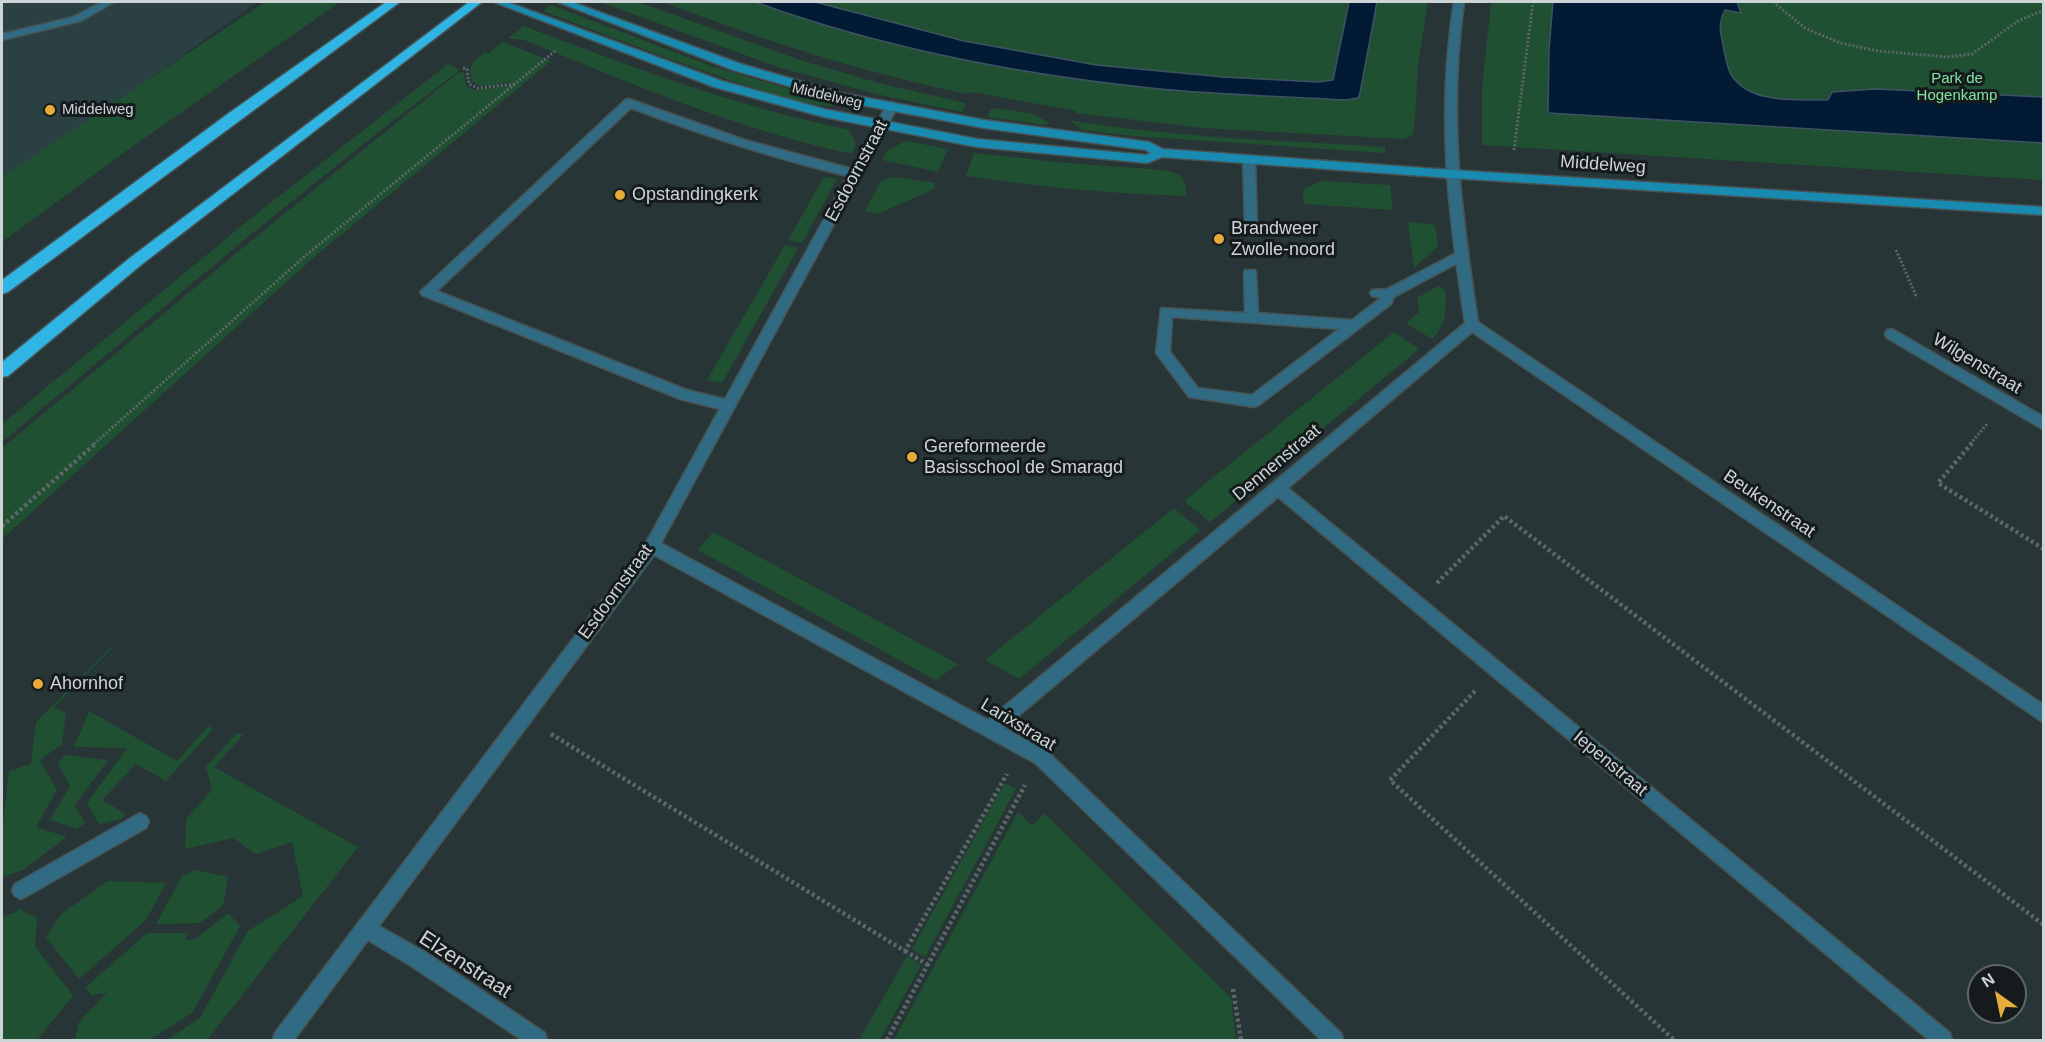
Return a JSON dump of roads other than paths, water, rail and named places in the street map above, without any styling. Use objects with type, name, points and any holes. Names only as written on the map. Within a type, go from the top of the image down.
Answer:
[{"type":"highway","points":[[2,288],[234,116],[394,2]]},
{"type":"highway","points":[[2,370],[136,261],[476,2]]},
{"type":"main road","name":"Middelweg","points":[[499,2],[718,84],[770,100],[882,125],[1010,147],[1147,159],[1161,153]]},
{"type":"main road","name":"Middelweg","points":[[563,2],[766,76],[840,97],[995,126],[1149,146],[1161,153],[1451,174],[2043,211]]},
{"type":"street","points":[[2,37],[77,19],[109,2]]},
{"type":"street","points":[[1459,2],[1448,89],[1448,138],[1472,325]]},
{"type":"street","points":[[728,405],[685,395],[427,292],[628,103],[718,137],[818,166],[856,174]]},
{"type":"street","name":"Esdoornstraat","points":[[282,1041],[652,546],[892,106]]},
{"type":"street","points":[[1249,159],[1251,225]]},
{"type":"street","points":[[1352,325],[1166,312],[1163,353],[1194,393],[1254,401],[1386,301],[1383,293],[1462,255]]},
{"type":"street","points":[[1250,273],[1252,318]]},
{"type":"street","name":"Dennenstraat","points":[[990,729],[1472,325]]},
{"type":"street","name":"Beukenstraat","points":[[1472,325],[2043,715]]},
{"type":"street","name":"Wilgenstraat","points":[[1892,334],[2043,424]]},
{"type":"street","name":"Iepenstraat","points":[[1278,488],[1943,1041]]},
{"type":"street","name":"Larixstraat","points":[[652,546],[1041,757],[1335,1041]]},
{"type":"street","points":[[21,890],[141,822]]},
{"type":"street","name":"Elzenstraat","points":[[365,928],[418,959],[538,1041]]},
{"type":"water","points":[[755,2],[815,2],[964,41],[1096,65],[1223,77],[1318,82],[1333,80],[1349,2],[1377,2],[1360,93],[1358,98],[1346,100],[1175,90],[1100,82],[1000,67],[851,33]]},
{"type":"water","points":[[1553,2],[1737,2],[1741,13],[1725,10],[1720,25],[1721,34],[1730,73],[1751,92],[1776,98],[1803,100],[1828,100],[1832,92],[1876,89],[2043,97],[2043,143],[1548,113],[1549,50]]},
{"type":"place","name":"Middelweg","points":[[50,110]]},
{"type":"place","name":"Opstandingkerk","points":[[620,195]]},
{"type":"place","name":"Brandweer Zwolle-noord","points":[[1219,239]]},
{"type":"place","name":"Gereformeerde Basisschool de Smaragd","points":[[912,457]]},
{"type":"place","name":"Ahornhof","points":[[38,684]]},
{"type":"park label","name":"Park de Hogenkamp","points":[[1957,88]]}]
